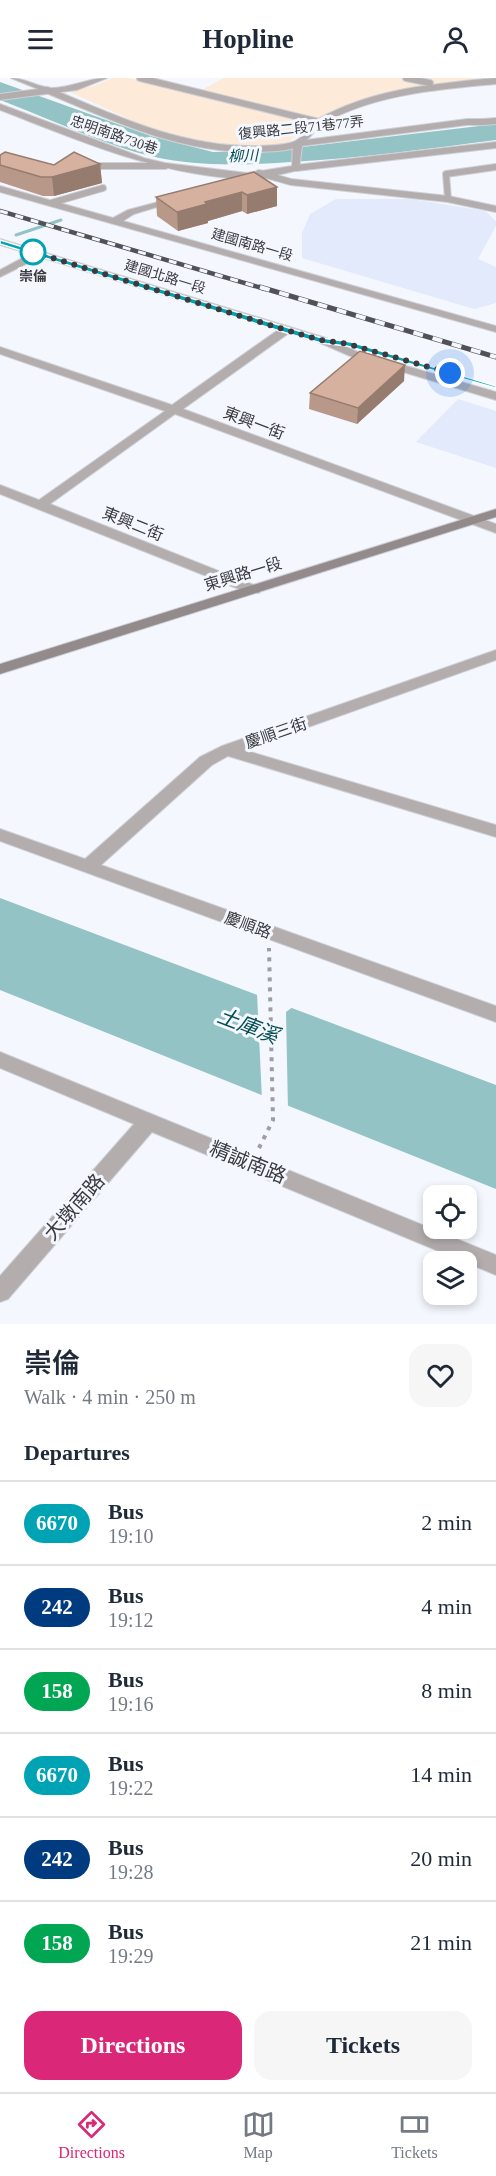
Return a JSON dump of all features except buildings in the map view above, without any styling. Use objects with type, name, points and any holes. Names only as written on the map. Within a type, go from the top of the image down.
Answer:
[{"type":"street","points":[[15,78],[47,90]]},
{"type":"street","points":[[0,97],[77,87],[103,78]]},
{"type":"street","name":"忠明南路730巷","points":[[0,107],[113,151],[165,166],[252,174],[295,166]]},
{"type":"street","name":"復興路二段71巷77弄","points":[[297,144],[467,122],[483,122]]},
{"type":"street","points":[[295,166],[297,144]]},
{"type":"street","points":[[226,182],[252,174]]},
{"type":"street","name":"建國南路一段","points":[[0,189],[496,329]]},
{"type":"street","points":[[115,221],[131,212],[184,196]]},
{"type":"street","name":"建國北路一段","points":[[0,243],[321,340],[354,354],[496,396]]},
{"type":"street","points":[[0,274],[39,254]]},
{"type":"street","points":[[40,505],[286,330]]},
{"type":"street","name":"建國北路一段","points":[[321,340],[348,344],[496,386]]},
{"type":"street","name":"東興一街","points":[[0,350],[174,410],[471,522],[496,529]]},
{"type":"street","name":"東興二街","points":[[0,489],[254,590]]},
{"type":"street","name":"東興路一段","points":[[1,668],[496,513]]},
{"type":"street","name":"慶順三街","points":[[88,866],[207,761],[227,750],[496,655]]},
{"type":"street","points":[[227,750],[496,831]]},
{"type":"street","name":"慶順路","points":[[0,835],[496,1014]]},
{"type":"street","name":"精誠南路","points":[[0,1060],[496,1265]]},
{"type":"street","name":"大墩南路","points":[[0,1292],[148,1122]]},
{"type":"lane","points":[[140,78],[319,122]]},
{"type":"lane","points":[[406,78],[423,83]]},
{"type":"lane","points":[[407,89],[496,80]]},
{"type":"lane","points":[[297,144],[319,122],[338,109],[423,83],[496,80]]},
{"type":"lane","name":"復興路二段71巷77弄","points":[[47,90],[153,135],[186,144],[223,149],[297,144]]},
{"type":"lane","name":"復興路二段71巷77弄","points":[[483,122],[496,121]]},
{"type":"lane","points":[[295,166],[496,145]]},
{"type":"lane","points":[[85,166],[165,166]]},
{"type":"lane","points":[[448,199],[446,174],[496,167]]},
{"type":"lane","name":"忠明南路730巷","points":[[252,174],[291,182],[448,199],[496,209]]},
{"type":"lane","points":[[51,203],[103,188]]},
{"type":"path","points":[[252,1163],[273,1120],[269,933]]},
{"type":"shaded area","points":[[112,78],[129,78],[194,94],[224,78],[478,78],[361,101],[313,121],[286,144],[237,147],[164,135],[68,91],[94,86]]},
{"type":"shaded area","points":[[336,199],[411,199],[485,211],[496,221],[496,226],[478,259],[496,267],[496,303],[474,309],[302,258],[302,233],[310,214]]},
{"type":"shaded area","points":[[458,399],[496,411],[496,468],[416,442]]},
{"type":"water","name":"柳川","points":[[0,82],[151,136],[213,152],[277,150],[496,124],[496,140],[317,160],[206,164],[155,157],[77,131],[0,100]]},
{"type":"water","name":"土庫溪","points":[[0,898],[496,1085],[496,1189],[0,990]]},
{"type":"pier","points":[[257,993],[294,1006],[286,1012],[288,1110],[262,1100]]},
{"type":"waterway","points":[[16,235],[61,220]]},
{"type":"railway","points":[[0,211],[265,289]]},
{"type":"railway","points":[[260,287],[496,357]]},
{"type":"bus line","name":"6670","points":[[0,242],[286,330],[321,340],[348,344],[496,386]]},
{"type":"place","name":"崇倫","points":[[33,252]]},
{"type":"route","points":[[33,252],[286,330],[321,340],[348,344],[450,373]]}]
